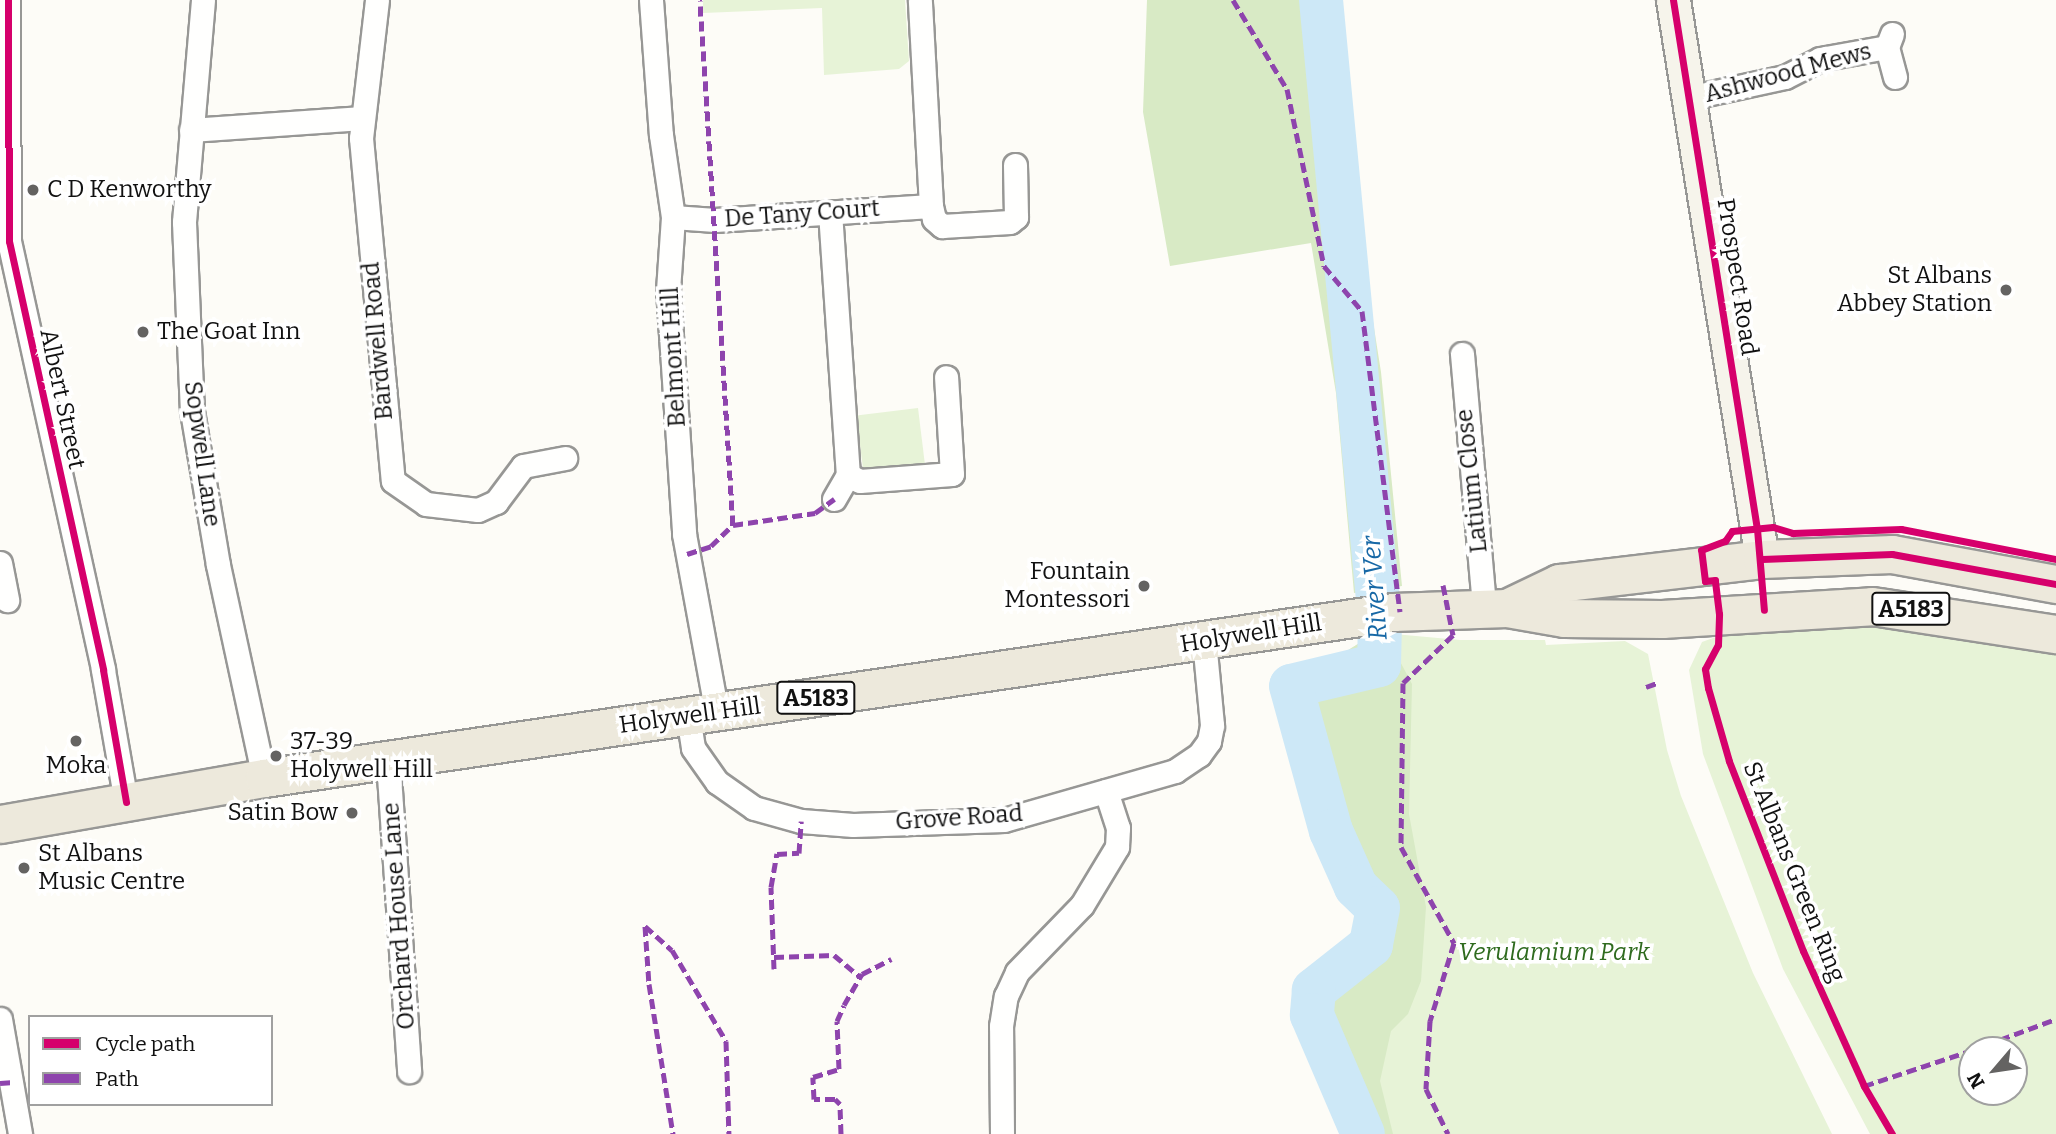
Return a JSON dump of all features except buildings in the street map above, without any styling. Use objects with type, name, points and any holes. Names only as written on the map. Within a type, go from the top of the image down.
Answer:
[{"type":"main road","name":"Holywell Hill","points":[[1496,608],[1559,583],[1762,559],[1892,554],[2056,584]]},
{"type":"main road","points":[[1762,559],[1764,610]]},
{"type":"main road","name":"Holywell Hill","points":[[0,824],[264,778],[1380,614],[1496,608],[1564,618],[1662,619],[1764,610],[1872,606],[2056,634]]},
{"type":"street","name":"Albert Street","points":[[8,0],[9,241],[105,680],[126,802]]},
{"type":"street","name":"Sopwell Lane","points":[[203,0],[191,130],[183,279],[192,411],[218,565],[264,778]]},
{"type":"street","name":"Bardwell Road","points":[[377,0],[362,118],[388,470],[393,481],[426,504],[478,510],[504,494],[523,466],[565,458]]},
{"type":"street","name":"Belmont Hill","points":[[651,0],[661,135],[673,217],[668,290],[684,534],[702,714]]},
{"type":"street","points":[[920,0],[931,206],[934,219],[942,226],[1010,222],[1016,217],[1015,165]]},
{"type":"street","name":"Prospect Road","points":[[1673,0],[1762,559]]},
{"type":"street","name":"Ashwood Mews","points":[[1688,98],[1785,77],[1820,59],[1890,41],[1895,77]]},
{"type":"street","points":[[191,130],[362,118]]},
{"type":"street","name":"De Tany Court","points":[[673,217],[715,220],[931,206]]},
{"type":"street","points":[[830,212],[848,475],[834,499]]},
{"type":"street","name":"Latium Close","points":[[1462,354],[1496,608]]},
{"type":"street","points":[[848,475],[860,481],[952,474],[946,377]]},
{"type":"street","points":[[0,563],[8,600]]},
{"type":"street","name":"Grove Road","points":[[702,714],[693,748],[718,782],[754,808],[801,821],[853,825],[1004,820],[1175,771],[1209,741],[1212,725],[1204,641]]},
{"type":"street","name":"Orchard House Lane","points":[[388,761],[409,1071]]},
{"type":"street","points":[[1002,1134],[1001,1026],[1006,996],[1017,972],[1082,905],[1117,847],[1118,828],[1106,791]]},
{"type":"street","points":[[0,1020],[20,1134]]},
{"type":"green space","points":[[703,0],[905,0],[909,61],[899,69],[824,75],[822,8],[703,13]]},
{"type":"green space","points":[[1147,0],[1331,0],[1349,170],[1381,372],[1402,586],[1354,593],[1336,393],[1311,243],[1170,266],[1143,112]]},
{"type":"green space","points":[[918,408],[925,467],[864,474],[856,416]]},
{"type":"green space","points":[[1880,619],[2056,651],[2056,1134],[1870,1134],[1783,969],[1703,754],[1689,670],[1702,642],[1724,634],[1723,627]]},
{"type":"green space","name":"Verulamium Park","points":[[1394,634],[1460,640],[1545,640],[1546,645],[1625,641],[1648,654],[1667,750],[1681,796],[1753,973],[1832,1134],[1363,1134],[1312,1015],[1314,990],[1371,945],[1378,908],[1356,887],[1331,831],[1291,686],[1369,637]]},
{"type":"green space","points":[[1386,635],[1412,684],[1409,814],[1426,907],[1421,981],[1408,1014],[1391,1031],[1380,1081],[1393,1134],[1363,1134],[1312,1015],[1314,990],[1371,945],[1378,908],[1356,887],[1331,831],[1291,686],[1369,637]]},
{"type":"waterway","name":"River Ver","points":[[1321,0],[1380,621],[1379,665],[1291,686],[1331,831],[1356,887],[1378,908],[1371,945],[1314,990],[1312,1015],[1363,1134]]},
{"type":"marked path","points":[[687,554],[711,546],[733,525],[700,0]]},
{"type":"marked path","points":[[1233,0],[1287,89],[1324,266],[1362,311],[1400,612]]},
{"type":"marked path","points":[[733,525],[815,513],[834,499]]},
{"type":"marked path","points":[[1443,585],[1453,635],[1403,683],[1401,847],[1454,943],[1430,1021],[1426,1089],[1448,1134]]},
{"type":"marked path","points":[[1646,687],[1657,683]]},
{"type":"marked path","points":[[774,969],[771,887],[777,854],[799,853],[801,821]]},
{"type":"marked path","points":[[645,926],[672,950],[726,1041],[729,1134]]},
{"type":"marked path","points":[[645,926],[649,984],[673,1134]]},
{"type":"marked path","points":[[774,957],[834,955],[860,977]]},
{"type":"marked path","points":[[841,1134],[840,1104],[835,1099],[814,1099],[813,1077],[839,1069],[837,1021],[844,1005],[862,974],[891,959]]},
{"type":"marked path","points":[[2010,1036],[2056,1019]]},
{"type":"marked path","points":[[1864,1086],[1958,1055]]},
{"type":"marked path","points":[[0,1083],[14,1082]]},
{"type":"cycle path","points":[[8,0],[9,241],[103,670],[126,802]]},
{"type":"cycle path","points":[[1673,0],[1757,529],[1764,610]]},
{"type":"cycle path","name":"St Albans Green Ring","points":[[1892,1134],[1864,1086],[1803,951],[1729,761],[1705,669],[1718,645],[1719,614],[1715,580],[1705,581],[1701,550],[1725,541],[1732,531],[1773,527],[1793,533],[1901,529],[2056,559]]},
{"type":"cycle path","points":[[1762,559],[1892,554],[2056,584]]},
{"type":"place","name":"C D Kenworthy","points":[[33,190]]},
{"type":"place","name":"St Albans Abbey Station","points":[[2006,290]]},
{"type":"place","name":"The Goat Inn","points":[[143,332]]},
{"type":"place","name":"Fountain Montessori","points":[[1144,586]]},
{"type":"place","name":"Moka","points":[[76,741]]},
{"type":"place","name":"37-39 Holywell Hill","points":[[276,756]]},
{"type":"place","name":"Satin Bow","points":[[352,813]]},
{"type":"place","name":"St Albans Music Centre","points":[[24,868]]}]
